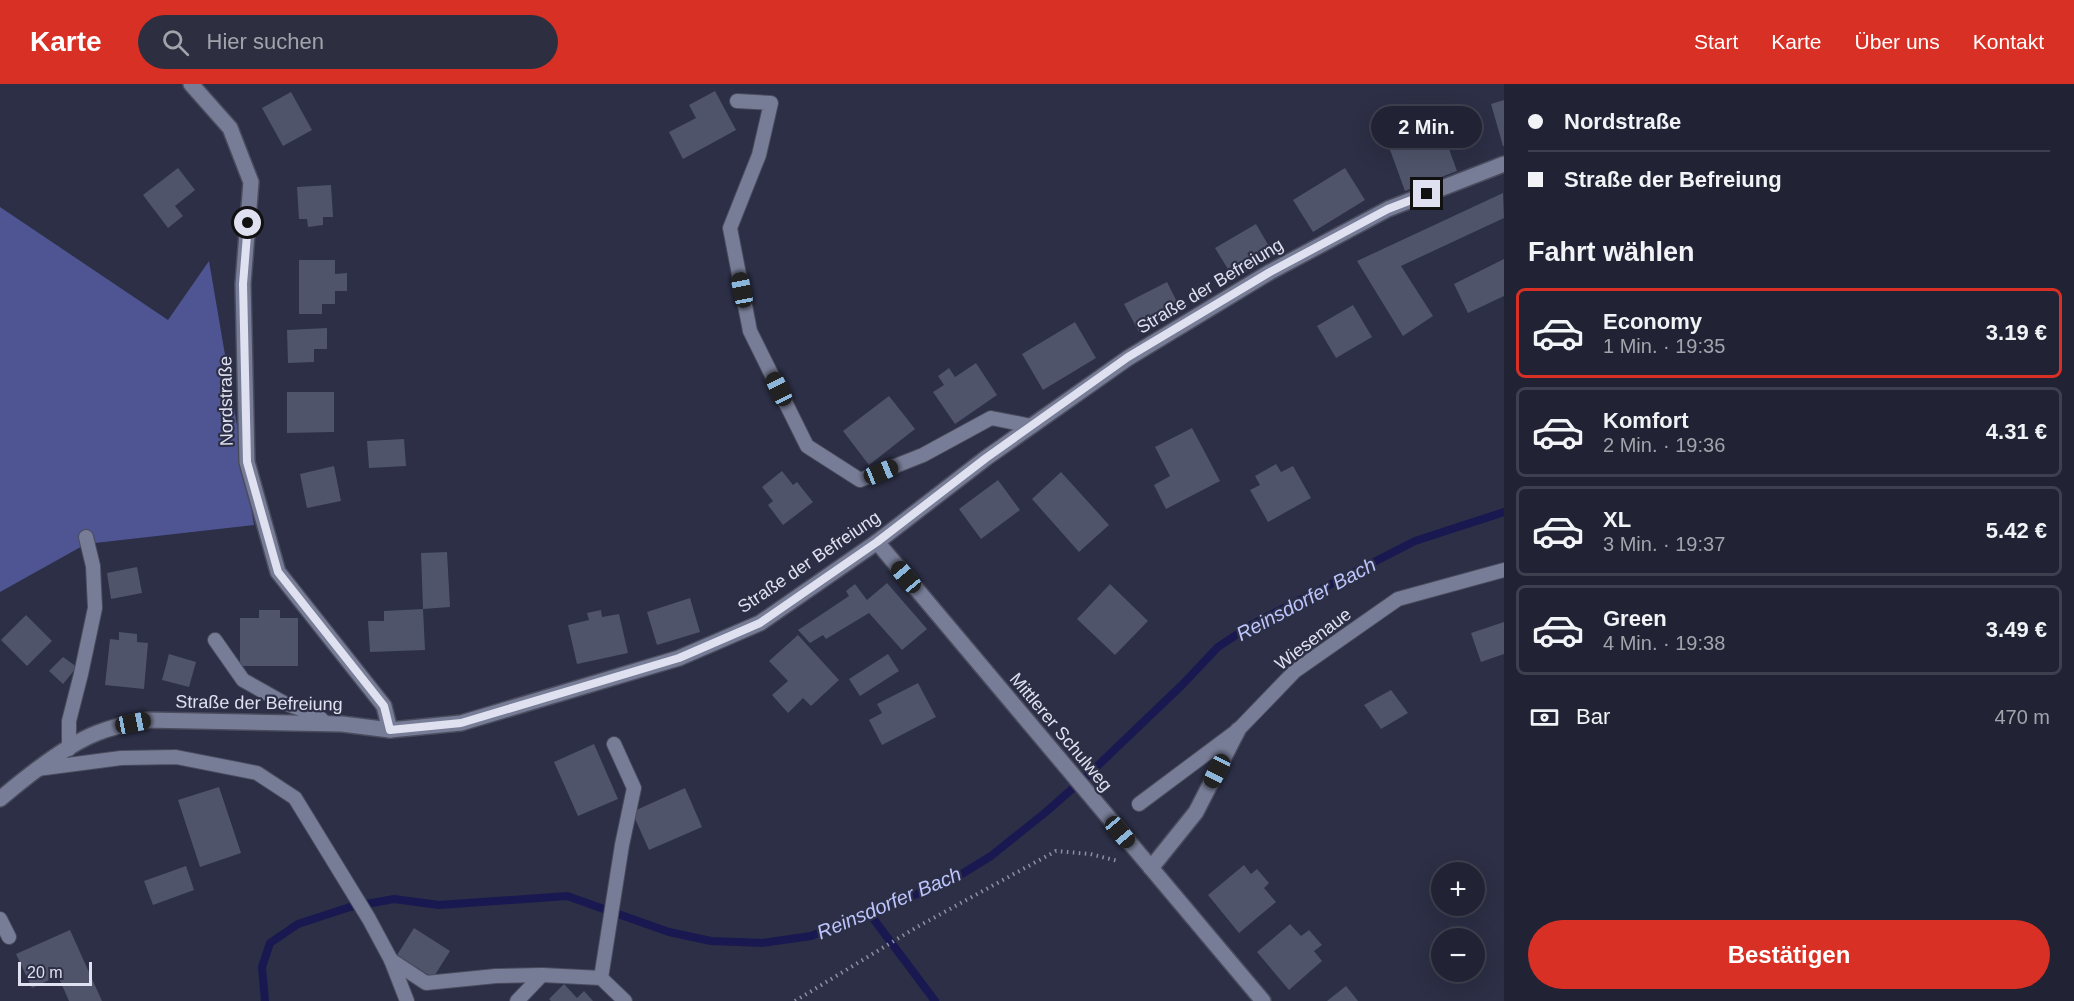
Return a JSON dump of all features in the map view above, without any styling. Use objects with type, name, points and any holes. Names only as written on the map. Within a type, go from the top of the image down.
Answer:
[{"type":"street","name":"Nordstraße","points":[[191,84],[230,128],[251,182],[243,284],[247,462],[278,572],[384,706],[390,730]]},
{"type":"street","name":"Straße der Befreiung","points":[[0,799],[37,769],[69,749],[94,734],[119,725],[147,720],[342,724],[390,730],[461,723],[679,658],[760,623],[877,542],[1128,357],[1270,272],[1388,209],[1504,165]]},
{"type":"street","name":"Mittlerer Schulweg","points":[[877,542],[1263,1001]]},
{"type":"street","points":[[1151,868],[1196,812],[1238,730]]},
{"type":"lane","points":[[737,101],[771,103],[759,155],[730,228],[750,332],[807,446],[860,480],[923,454],[991,418],[1032,426]]},
{"type":"lane","points":[[69,749],[69,721],[95,608],[93,566],[86,537]]},
{"type":"lane","name":"Wiesenaue","points":[[1139,804],[1238,730],[1295,671],[1398,599],[1504,570]]},
{"type":"lane","points":[[215,640],[243,680],[284,703],[317,715],[326,724]]},
{"type":"lane","points":[[601,978],[634,788],[614,744]]},
{"type":"lane","points":[[37,769],[121,758],[176,757],[257,773],[295,798],[369,919],[391,960],[407,1001]]},
{"type":"lane","points":[[0,919],[9,937]]},
{"type":"lane","points":[[391,960],[426,983],[496,976],[542,975],[601,978],[625,1001]]},
{"type":"lane","points":[[517,1001],[542,975]]},
{"type":"path","points":[[795,1001],[917,927],[1056,851],[1090,854],[1151,868]]},
{"type":"shaded area","points":[[0,207],[168,320],[209,261],[254,525],[86,544],[0,592]]},
{"type":"building","points":[[715,91],[736,130],[683,159],[669,132],[696,118],[689,105]]},
{"type":"building","points":[[291,92],[312,130],[283,146],[262,108]]},
{"type":"building","points":[[1504,100],[1504,146],[1503,146],[1491,104]]},
{"type":"building","points":[[1441,127],[1457,171],[1405,191],[1389,147]]},
{"type":"building","points":[[178,168],[195,190],[175,206],[183,216],[168,228],[143,195]]},
{"type":"building","points":[[1345,168],[1365,200],[1313,232],[1293,200]]},
{"type":"building","points":[[331,185],[333,217],[323,217],[323,225],[308,227],[307,219],[299,219],[297,187]]},
{"type":"building","points":[[1503,193],[1504,218],[1401,266],[1433,316],[1403,336],[1357,261]]},
{"type":"building","points":[[1256,224],[1274,255],[1234,279],[1215,248]]},
{"type":"building","points":[[1504,259],[1504,296],[1468,313],[1454,284]]},
{"type":"building","points":[[299,260],[335,260],[335,274],[347,273],[347,291],[335,291],[335,304],[322,304],[322,314],[299,314]]},
{"type":"building","points":[[1167,282],[1181,310],[1139,332],[1124,304]]},
{"type":"building","points":[[1353,305],[1372,337],[1336,358],[1317,326]]},
{"type":"building","points":[[1075,322],[1096,358],[1043,390],[1022,354]]},
{"type":"building","points":[[327,328],[327,349],[314,349],[314,362],[288,363],[287,330]]},
{"type":"building","points":[[976,363],[997,395],[955,424],[933,392],[944,385],[938,376],[949,368],[955,377]]},
{"type":"building","points":[[287,392],[334,392],[334,432],[287,433]]},
{"type":"building","points":[[889,396],[915,429],[869,465],[843,431]]},
{"type":"building","points":[[1192,428],[1220,481],[1166,509],[1154,485],[1170,476],[1155,447]]},
{"type":"building","points":[[404,439],[406,466],[369,468],[367,441]]},
{"type":"building","points":[[1276,464],[1281,472],[1293,466],[1311,498],[1268,522],[1250,490],[1260,485],[1255,476]]},
{"type":"building","points":[[334,466],[341,501],[307,508],[300,474]]},
{"type":"building","points":[[782,471],[793,485],[797,482],[813,502],[783,525],[768,505],[773,501],[762,487]]},
{"type":"building","points":[[1061,472],[1109,525],[1079,552],[1032,499]]},
{"type":"building","points":[[998,480],[1020,510],[981,539],[959,509]]},
{"type":"building","points":[[447,552],[450,607],[423,609],[421,553]]},
{"type":"building","points":[[137,567],[142,593],[111,599],[107,573]]},
{"type":"building","points":[[887,583],[927,629],[902,650],[869,613],[826,639],[823,635],[810,643],[798,630],[849,596],[846,591],[855,584],[867,600]]},
{"type":"building","points":[[1110,584],[1148,621],[1115,655],[1077,619]]},
{"type":"building","points":[[690,598],[700,632],[657,645],[647,612]]},
{"type":"building","points":[[423,609],[425,650],[370,652],[368,621],[384,621],[384,611]]},
{"type":"building","points":[[259,610],[280,610],[280,618],[298,618],[298,666],[240,666],[240,618],[259,618]]},
{"type":"building","points":[[601,610],[602,617],[619,614],[628,653],[577,664],[568,625],[589,620],[587,613]]},
{"type":"building","points":[[26,615],[52,641],[27,666],[1,640]]},
{"type":"building","points":[[1504,622],[1504,654],[1481,662],[1471,633]]},
{"type":"building","points":[[119,632],[137,634],[137,642],[148,643],[144,689],[105,685],[110,639],[119,640]]},
{"type":"building","points":[[798,635],[839,680],[811,706],[803,698],[788,713],[772,695],[788,681],[769,661]]},
{"type":"building","points":[[169,654],[196,662],[189,687],[162,680]]},
{"type":"building","points":[[888,654],[899,671],[860,696],[849,679]]},
{"type":"building","points":[[63,657],[77,667],[63,684],[49,671]]},
{"type":"building","points":[[918,683],[936,717],[882,745],[869,720],[882,713],[877,704]]},
{"type":"building","points":[[1391,690],[1408,713],[1381,729],[1364,705]]},
{"type":"building","points":[[594,744],[618,799],[578,816],[554,762]]},
{"type":"building","points":[[219,787],[241,853],[200,867],[178,800]]},
{"type":"building","points":[[685,788],[702,827],[649,850],[632,812]]},
{"type":"building","points":[[1244,865],[1251,874],[1257,869],[1269,883],[1264,888],[1276,902],[1239,933],[1208,895]]},
{"type":"building","points":[[186,866],[194,890],[153,905],[144,881]]},
{"type":"building","points":[[1290,924],[1301,936],[1309,930],[1322,945],[1314,951],[1322,961],[1289,990],[1257,952]]},
{"type":"building","points":[[414,928],[450,951],[433,978],[397,955]]},
{"type":"building","points":[[70,930],[102,1001],[69,1001],[58,976],[32,988],[16,954]]},
{"type":"building","points":[[564,984],[577,998],[584,991],[593,1001],[551,1001],[549,999]]},
{"type":"building","points":[[1346,986],[1358,1001],[1327,1001]]},
{"type":"waterway","name":"Reinsdorfer Bach","points":[[265,1001],[262,967],[270,943],[298,924],[350,907],[394,899],[439,905],[567,896],[669,932],[711,941],[762,943],[811,936],[952,880],[991,856],[1089,774],[1182,685],[1218,647],[1251,625],[1415,541],[1504,512]]},
{"type":"waterway","points":[[869,913],[935,1001]]},
{"type":"route","points":[[248,223],[243,284],[247,462],[253,484],[278,572],[384,706],[390,730],[461,723],[679,658],[760,623],[877,542],[986,458],[1128,357],[1270,272],[1388,209],[1427,194]]}]
